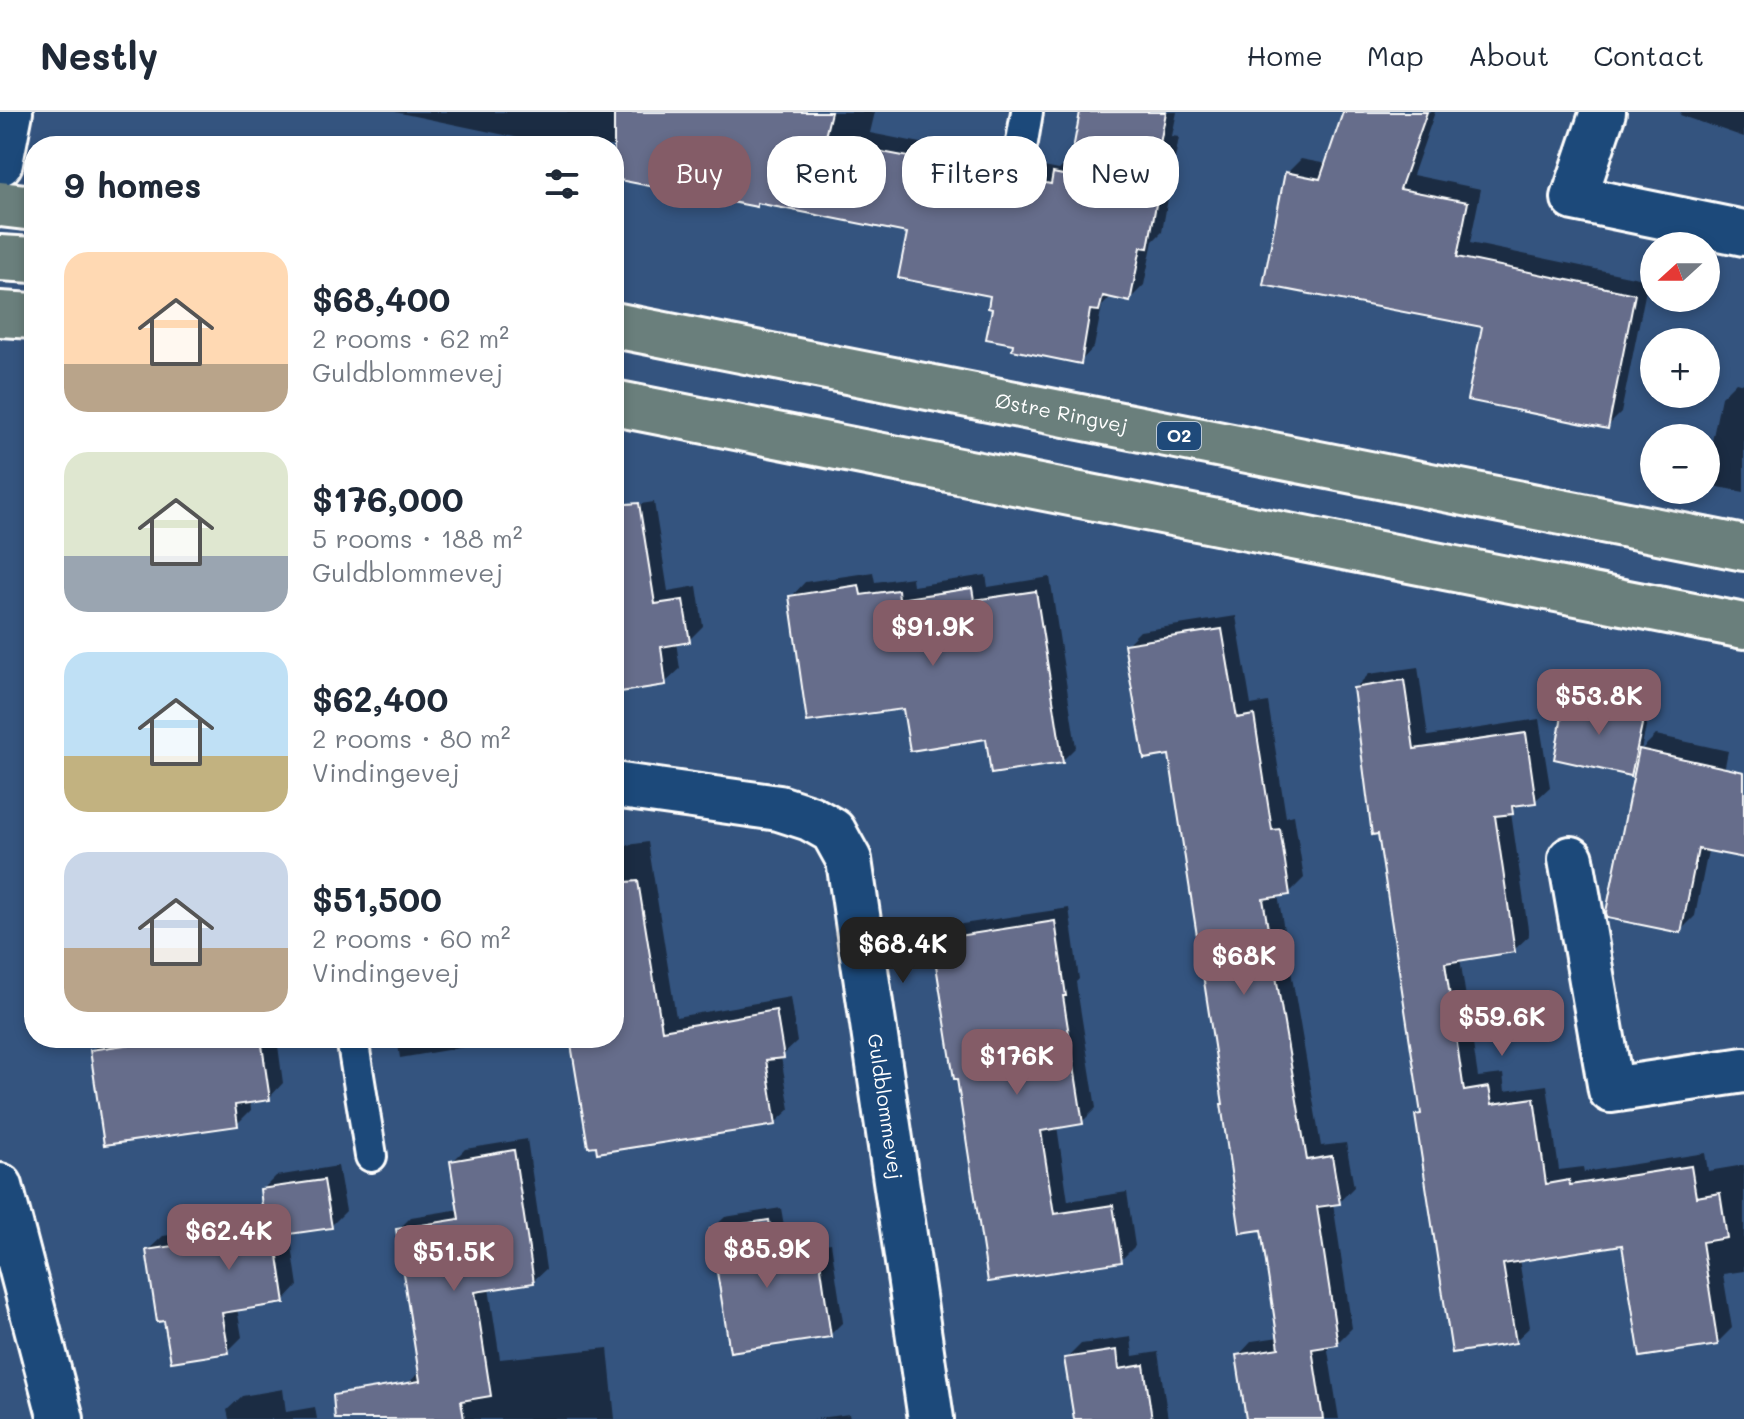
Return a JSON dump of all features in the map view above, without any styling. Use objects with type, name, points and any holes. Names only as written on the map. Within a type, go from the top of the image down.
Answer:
[{"type":"main road","points":[[0,204],[24,207]]},
{"type":"main road","points":[[0,258],[24,259]]},
{"type":"main road","points":[[0,314],[24,315]]},
{"type":"main road","name":"Østre Ringvej","points":[[624,327],[1744,548]]},
{"type":"main road","points":[[624,405],[1744,626]]},
{"type":"street","points":[[0,163],[10,112]]},
{"type":"street","points":[[1603,112],[1574,198],[1744,233]]},
{"type":"street","name":"Guldblommevej","points":[[624,786],[779,808],[810,818],[833,831],[849,860],[931,1419]]},
{"type":"street","points":[[1571,859],[1611,1090],[1744,1070]]},
{"type":"street","points":[[0,1186],[61,1419]]},
{"type":"lane","points":[[1023,136],[1027,112]]},
{"type":"lane","points":[[354,1048],[371,1156]]},
{"type":"building","points":[[614,112],[831,112],[825,136],[767,136],[767,205],[757,203],[757,207],[751,206],[751,136],[648,136],[648,186],[624,181],[624,136],[614,136]]},
{"type":"building","points":[[1080,112],[1166,112],[1161,136],[1076,136]]},
{"type":"building","points":[[1343,112],[1427,112],[1400,189],[1468,202],[1457,257],[1635,294],[1608,429],[1467,400],[1482,327],[1263,285],[1285,172],[1320,179]]},
{"type":"building","points":[[886,153],[902,156],[902,208],[1047,208],[1047,183],[1051,184],[1053,173],[1063,175],[1063,208],[1155,208],[1148,248],[1141,247],[1130,302],[1103,296],[1099,311],[1090,310],[1081,364],[1012,350],[1013,344],[986,339],[992,309],[988,308],[990,296],[898,278],[907,233],[782,208],[886,208]]},
{"type":"building","points":[[639,503],[655,604],[683,600],[690,642],[661,647],[666,685],[624,691],[624,504]]},
{"type":"building","points":[[859,585],[861,595],[898,590],[899,599],[972,588],[974,600],[1036,591],[1063,763],[991,774],[986,739],[910,751],[903,709],[807,722],[789,596]]},
{"type":"building","points":[[1222,629],[1237,718],[1254,715],[1272,830],[1280,829],[1290,895],[1263,899],[1307,1160],[1332,1156],[1340,1204],[1317,1207],[1338,1345],[1312,1349],[1323,1419],[1246,1419],[1236,1355],[1279,1348],[1261,1230],[1240,1233],[1169,755],[1144,759],[1124,644]]},
{"type":"building","points":[[1404,680],[1414,749],[1526,733],[1536,803],[1512,806],[1513,814],[1495,816],[1515,952],[1445,963],[1464,1091],[1489,1087],[1492,1104],[1534,1098],[1546,1184],[1569,1180],[1570,1185],[1691,1166],[1696,1197],[1720,1193],[1727,1238],[1702,1242],[1718,1345],[1640,1357],[1622,1245],[1503,1264],[1516,1343],[1452,1353],[1415,1115],[1421,1114],[1378,834],[1372,835],[1353,688]]},
{"type":"building","points":[[1565,699],[1644,715],[1631,776],[1554,759]]},
{"type":"building","points":[[1639,749],[1744,772],[1744,858],[1698,849],[1681,933],[1607,918]]},
{"type":"building","points":[[638,881],[662,1030],[776,1010],[784,1058],[766,1060],[776,1125],[597,1153],[596,1146],[588,1147],[572,1048],[624,1048],[624,882]]},
{"type":"building","points":[[1055,921],[1083,1124],[1041,1131],[1054,1214],[1113,1205],[1122,1262],[988,1282],[932,940]]},
{"type":"building","points":[[262,1048],[270,1100],[235,1105],[238,1126],[104,1145],[90,1050]]},
{"type":"building","points":[[514,1150],[534,1283],[475,1292],[491,1396],[461,1401],[464,1419],[335,1419],[333,1395],[420,1381],[396,1229],[459,1219],[450,1161]]},
{"type":"building","points":[[324,1180],[332,1228],[275,1236],[285,1303],[222,1313],[229,1353],[171,1362],[164,1321],[157,1322],[146,1250],[265,1232],[260,1189]]},
{"type":"building","points":[[769,1220],[776,1261],[819,1254],[831,1337],[730,1352],[710,1229]]},
{"type":"building","points":[[1117,1350],[1119,1369],[1144,1365],[1152,1419],[1074,1419],[1064,1358]]}]
